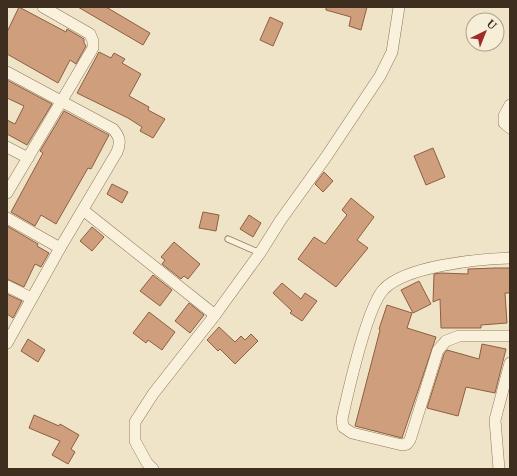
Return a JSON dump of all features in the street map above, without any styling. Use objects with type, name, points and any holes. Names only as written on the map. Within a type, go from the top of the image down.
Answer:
[{"type":"street","points":[[7,193],[88,59],[93,48],[93,41],[90,34],[43,7]]},
{"type":"street","points":[[153,469],[146,463],[135,441],[135,422],[152,394],[215,315],[260,253],[280,220],[326,157],[390,59],[399,7]]},
{"type":"street","points":[[7,72],[113,129],[120,139],[117,152],[31,298],[7,343]]},
{"type":"street","points":[[510,105],[504,116],[504,123],[510,128]]},
{"type":"street","points":[[7,147],[28,158]]},
{"type":"street","points":[[83,210],[215,315]]},
{"type":"street","points":[[7,218],[60,248]]},
{"type":"street","points":[[510,258],[478,260],[409,273],[384,288],[376,299],[368,322],[342,419],[343,426],[352,433],[402,445],[407,444],[410,440],[438,350],[446,341],[459,336],[510,336]]},
{"type":"street","points":[[7,286],[31,298]]},
{"type":"street","points":[[499,469],[495,420],[510,363]]},
{"type":"lane","points":[[228,239],[260,253]]},
{"type":"building","points":[[19,7],[66,32],[67,29],[84,39],[86,46],[76,64],[70,60],[58,83],[7,54],[7,32]]},
{"type":"building","points":[[78,7],[106,7],[150,33],[143,45]]},
{"type":"building","points":[[326,7],[367,7],[361,30],[349,26],[351,17],[326,10]]},
{"type":"building","points":[[270,17],[283,23],[273,46],[260,40]]},
{"type":"building","points":[[99,52],[111,58],[114,53],[125,59],[122,63],[141,74],[129,96],[149,107],[148,110],[165,119],[153,138],[140,131],[142,127],[128,118],[77,93]]},
{"type":"building","points":[[7,80],[52,104],[27,145],[7,134],[7,120],[15,124],[24,106],[7,98]]},
{"type":"building","points":[[64,111],[109,135],[91,169],[88,168],[56,224],[41,215],[35,226],[11,212],[43,153],[40,151]]},
{"type":"building","points":[[433,148],[445,177],[426,185],[414,156]]},
{"type":"building","points":[[324,172],[333,181],[323,192],[315,184]]},
{"type":"building","points":[[112,184],[128,192],[122,203],[107,194]]},
{"type":"building","points":[[351,198],[374,217],[357,240],[368,248],[336,287],[298,259],[314,237],[325,244],[347,215],[342,210]]},
{"type":"building","points":[[203,212],[219,215],[216,231],[199,228]]},
{"type":"building","points":[[249,215],[261,223],[253,237],[240,229]]},
{"type":"building","points":[[7,226],[38,244],[37,246],[49,253],[41,267],[35,264],[24,287],[7,279]]},
{"type":"building","points":[[92,227],[104,237],[92,251],[80,241]]},
{"type":"building","points":[[174,242],[200,264],[188,279],[184,276],[181,279],[162,264],[165,260],[161,257]]},
{"type":"building","points":[[510,268],[510,293],[505,293],[507,323],[481,325],[481,328],[441,328],[440,299],[433,302],[434,274],[468,274],[468,269]]},
{"type":"building","points":[[153,275],[172,290],[160,306],[140,291]]},
{"type":"building","points":[[419,281],[431,304],[413,313],[401,290]]},
{"type":"building","points":[[282,283],[301,299],[305,293],[317,301],[302,321],[290,313],[292,311],[273,293]]},
{"type":"building","points":[[7,294],[22,301],[13,318],[7,314]]},
{"type":"building","points":[[189,303],[204,315],[190,333],[175,321]]},
{"type":"building","points":[[387,305],[412,313],[407,328],[436,337],[402,438],[355,426],[380,330],[379,329]]},
{"type":"building","points":[[149,312],[175,332],[162,350],[148,340],[146,343],[133,333]]},
{"type":"building","points":[[219,327],[235,342],[241,336],[245,340],[251,334],[258,341],[235,364],[220,349],[218,351],[207,340]]},
{"type":"building","points":[[28,339],[45,350],[38,362],[21,351]]},
{"type":"building","points":[[482,344],[506,349],[495,393],[466,387],[458,416],[427,408],[444,354],[447,350],[479,359]]},
{"type":"building","points":[[34,415],[59,426],[60,424],[79,435],[71,449],[75,452],[68,464],[52,455],[60,441],[29,428]]}]
